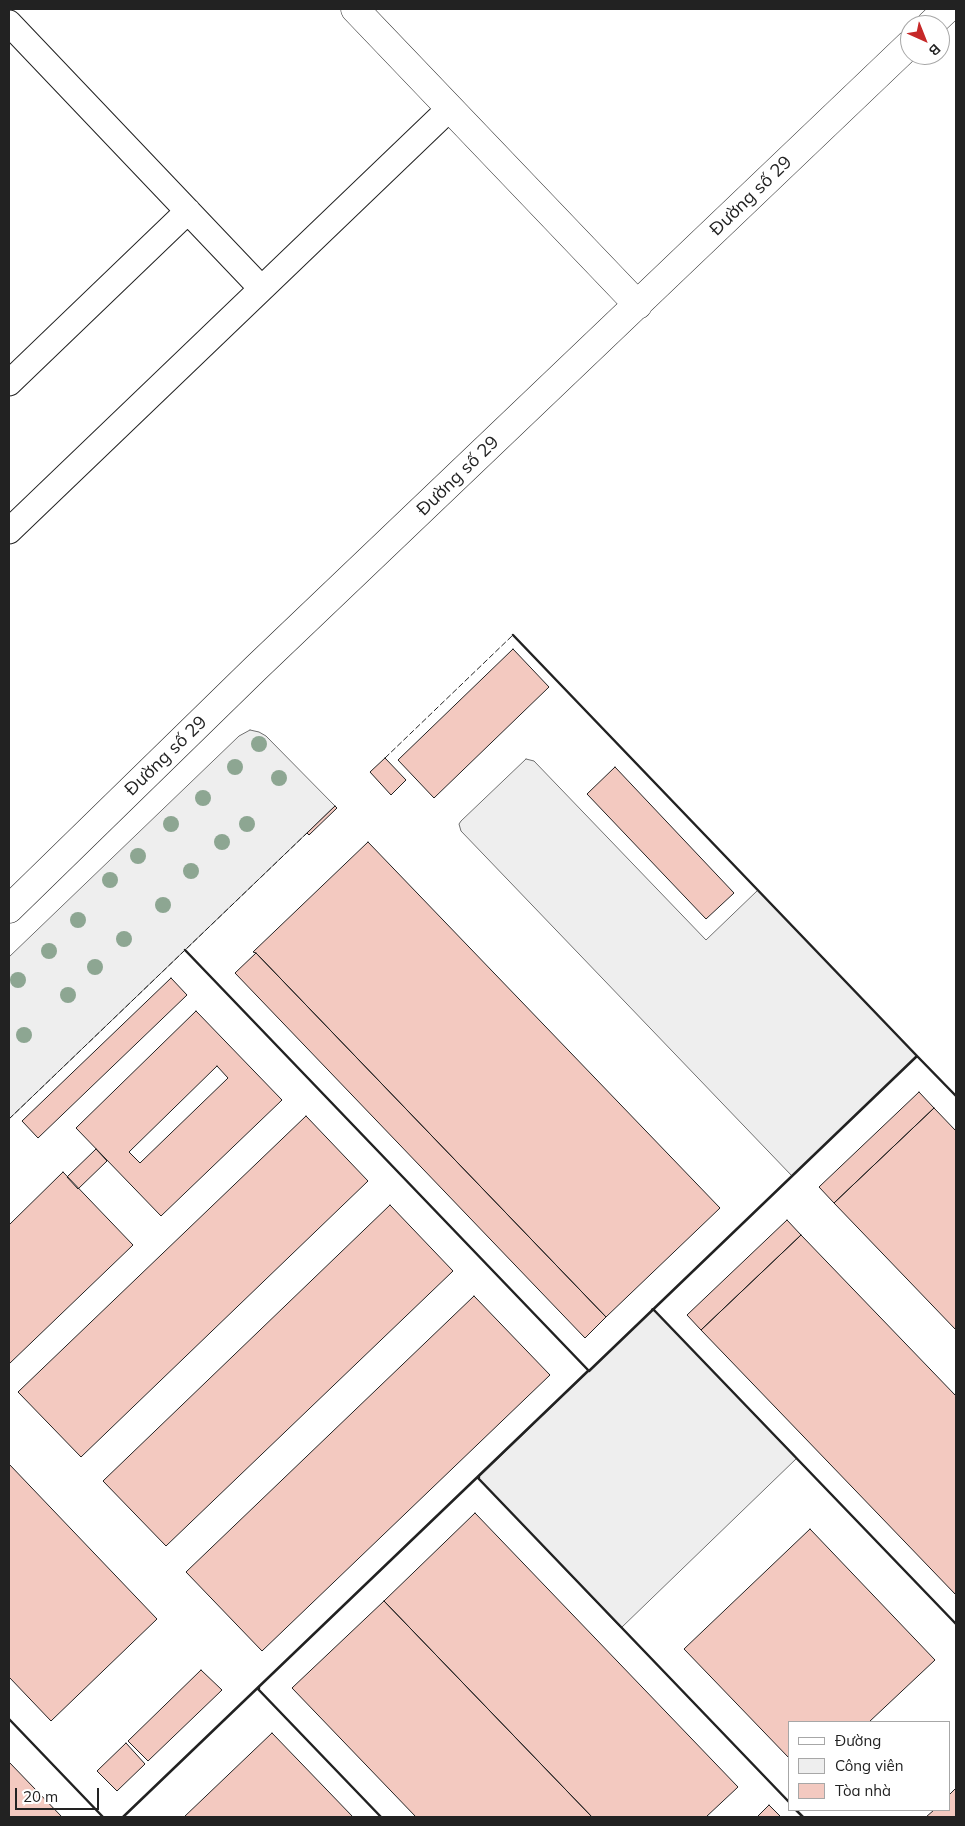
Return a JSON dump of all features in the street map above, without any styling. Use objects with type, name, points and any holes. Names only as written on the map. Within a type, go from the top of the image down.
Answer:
[{"type":"street","points":[[355,9],[638,305]]},
{"type":"street","points":[[12,34],[262,288]]},
{"type":"street","name":"Đường số 29","points":[[9,909],[256,668],[900,54]]},
{"type":"street","points":[[9,531],[450,108]]},
{"type":"street","points":[[9,383],[188,211]]},
{"type":"green space","points":[[250,730],[266,736],[335,806],[9,1119],[9,957],[239,736]]},
{"type":"green space","points":[[526,759],[534,761],[706,940],[758,890],[917,1056],[792,1176],[461,831],[459,824],[461,821]]},
{"type":"green space","points":[[653,1309],[797,1458],[621,1628],[478,1478]]},
{"type":"building","points":[[513,649],[549,687],[434,798],[398,760]]},
{"type":"building","points":[[385,758],[406,780],[391,795],[370,772]]},
{"type":"building","points":[[615,767],[734,893],[706,919],[587,794]]},
{"type":"building","points":[[335,806],[337,808],[309,835],[307,833]]},
{"type":"building","points":[[368,842],[720,1208],[606,1317],[253,952]]},
{"type":"building","points":[[256,953],[606,1317],[585,1338],[235,973]]},
{"type":"building","points":[[171,978],[187,995],[38,1138],[22,1121]]},
{"type":"building","points":[[196,1011],[282,1100],[161,1216],[76,1128]],"holes":[[[217,1066],[228,1078],[140,1163],[129,1152]]]},
{"type":"building","points":[[919,1092],[934,1108],[834,1203],[819,1187]]},
{"type":"building","points":[[934,1108],[956,1131],[956,1330],[834,1203]]},
{"type":"building","points":[[306,1116],[368,1181],[81,1457],[18,1392]]},
{"type":"building","points":[[96,1149],[107,1161],[78,1189],[67,1177]]},
{"type":"building","points":[[63,1172],[133,1245],[9,1364],[9,1225]]},
{"type":"building","points":[[390,1205],[453,1271],[166,1546],[103,1481]]},
{"type":"building","points":[[787,1220],[801,1235],[701,1330],[687,1315]]},
{"type":"building","points":[[801,1235],[956,1396],[956,1595],[701,1330]]},
{"type":"building","points":[[474,1296],[550,1375],[262,1651],[186,1572]]},
{"type":"building","points":[[9,1464],[157,1619],[51,1721],[9,1677]]},
{"type":"building","points":[[475,1513],[738,1787],[706,1817],[592,1817],[384,1601]]},
{"type":"building","points":[[810,1529],[935,1660],[870,1721],[788,1721],[788,1757],[684,1649]]},
{"type":"building","points":[[384,1601],[592,1817],[416,1817],[292,1688]]},
{"type":"building","points":[[201,1670],[222,1690],[148,1761],[128,1741]]},
{"type":"building","points":[[272,1733],[353,1817],[184,1817]]},
{"type":"building","points":[[126,1743],[145,1764],[117,1791],[97,1771]]},
{"type":"building","points":[[9,1762],[62,1817],[9,1817]]},
{"type":"building","points":[[956,1788],[956,1817],[926,1817],[933,1811],[950,1811],[950,1794]]},
{"type":"building","points":[[769,1805],[781,1817],[757,1817]]},
{"type":"fence","points":[[385,758],[513,635]]},
{"type":"fence","points":[[9,1119],[307,833]]},
{"type":"wall","points":[[185,950],[589,1371],[917,1056],[513,635]]},
{"type":"wall","points":[[917,1056],[956,1096]]},
{"type":"wall","points":[[652,1310],[956,1624]]},
{"type":"wall","points":[[123,1817],[588,1371]]},
{"type":"wall","points":[[479,1477],[788,1801]]},
{"type":"wall","points":[[259,1688],[381,1817]]},
{"type":"wall","points":[[9,1719],[103,1817]]},
{"type":"wall","points":[[797,1811],[803,1817]]}]
